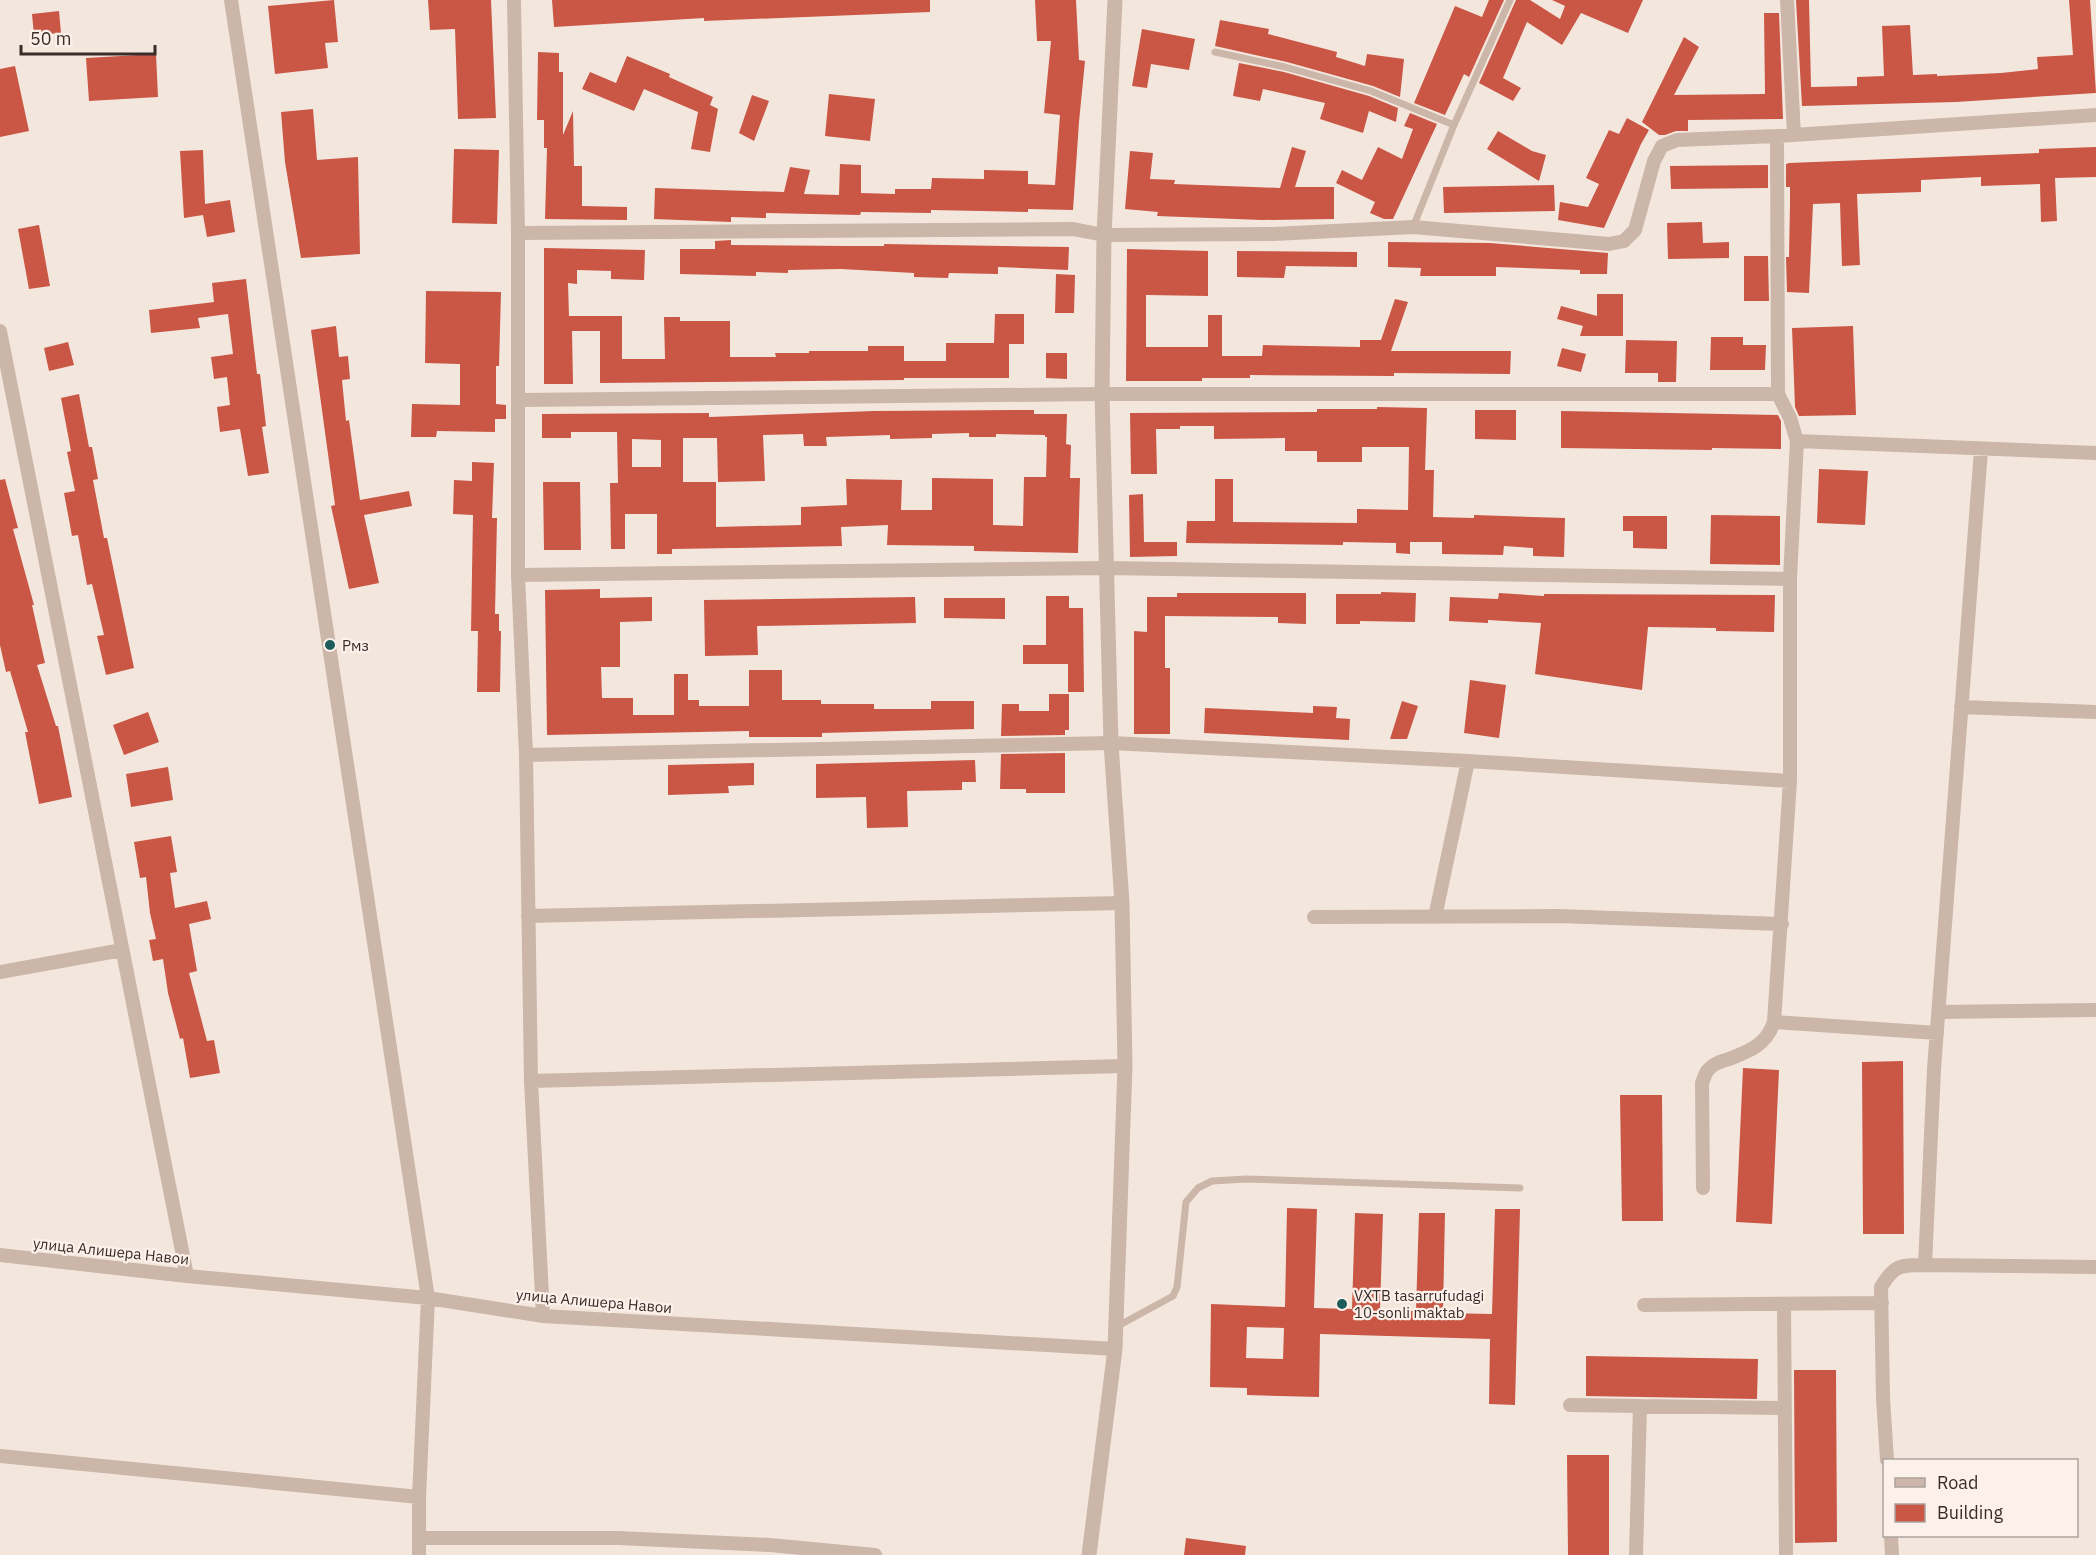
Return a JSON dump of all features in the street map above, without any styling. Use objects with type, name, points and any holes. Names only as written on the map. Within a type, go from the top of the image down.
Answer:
[{"type":"street","points":[[231,0],[428,1298],[419,1497],[419,1555]]},
{"type":"street","points":[[514,0],[518,233],[518,575],[526,755],[531,1081],[543,1316]]},
{"type":"street","points":[[1089,1555],[1115,1349],[1125,1066],[1122,903],[1111,743],[1102,394],[1104,235],[1115,0]]},
{"type":"street","points":[[1787,0],[1794,135]]},
{"type":"street","points":[[518,233],[1073,229],[1104,235],[1274,234],[1413,227],[1609,244],[1624,241],[1635,230],[1654,161],[1662,146],[1677,140],[1794,135],[2096,115]]},
{"type":"street","points":[[1703,1188],[1702,1083],[1707,1070],[1718,1062],[1744,1054],[1770,1035],[1774,1022],[1782,924],[1790,781],[1790,579],[1797,441],[1790,418],[1778,394],[1777,136]]},
{"type":"street","points":[[0,332],[187,1276]]},
{"type":"street","points":[[519,400],[1102,394],[1778,394]]},
{"type":"street","points":[[1797,441],[2096,453]]},
{"type":"street","points":[[1925,1265],[1937,1033],[1981,450]]},
{"type":"street","points":[[518,575],[1107,568],[1790,579]]},
{"type":"street","points":[[1961,707],[2096,712]]},
{"type":"street","points":[[526,755],[1111,743],[1468,761],[1790,781]]},
{"type":"street","points":[[1435,917],[1468,761]]},
{"type":"street","points":[[528,916],[1122,903]]},
{"type":"street","points":[[1314,917],[1559,916],[1782,924]]},
{"type":"street","points":[[0,972],[122,950]]},
{"type":"street","points":[[1939,1012],[2096,1010]]},
{"type":"street","points":[[1774,1022],[1937,1033]]},
{"type":"street","points":[[531,1081],[1125,1066]]},
{"type":"street","name":"улица Алишера Навои","points":[[0,1255],[187,1276],[428,1298],[543,1316],[1115,1349]]},
{"type":"street","points":[[1887,1459],[1881,1287],[1890,1272],[1902,1265],[2096,1267]]},
{"type":"street","points":[[1644,1305],[1882,1303]]},
{"type":"street","points":[[1784,1304],[1786,1555]]},
{"type":"street","points":[[1570,1405],[1785,1408]]},
{"type":"street","points":[[1636,1555],[1640,1406]]},
{"type":"street","points":[[0,1456],[419,1497]]},
{"type":"street","points":[[1891,1537],[1892,1555]]},
{"type":"street","points":[[420,1538],[618,1538],[770,1545],[875,1555]]},
{"type":"lane","points":[[1413,227],[1454,124],[1510,0]]},
{"type":"lane","points":[[1215,52],[1285,67],[1371,91],[1454,124]]},
{"type":"lane","points":[[1116,1327],[1173,1296],[1177,1287],[1186,1202],[1198,1188],[1212,1181],[1246,1179],[1520,1188]]},
{"type":"building","points":[[334,0],[338,42],[325,43],[328,68],[275,74],[268,6]]},
{"type":"building","points":[[428,0],[491,0],[496,118],[458,119],[455,29],[430,30]]},
{"type":"building","points":[[552,0],[930,0],[930,12],[704,21],[704,18],[554,27]]},
{"type":"building","points":[[1035,0],[1076,0],[1079,60],[1085,61],[1073,210],[1028,209],[1028,212],[931,210],[931,213],[861,212],[860,215],[766,213],[766,218],[731,217],[731,222],[654,219],[655,188],[784,192],[790,167],[810,170],[804,194],[839,195],[840,164],[861,165],[861,193],[895,194],[895,189],[931,189],[932,178],[984,179],[984,170],[1028,171],[1028,184],[1055,185],[1060,115],[1044,113],[1051,41],[1037,41]]},
{"type":"building","points":[[1489,0],[1504,0],[1469,77],[1464,74],[1445,115],[1414,103],[1455,6],[1482,17]]},
{"type":"building","points":[[1516,0],[1530,0],[1560,19],[1565,6],[1552,0],[1643,0],[1628,33],[1581,13],[1562,45],[1527,22],[1503,78],[1521,88],[1513,101],[1479,83]]},
{"type":"building","points":[[1796,0],[1809,0],[1811,87],[1857,86],[1857,77],[1884,76],[1882,26],[1910,25],[1913,75],[2001,73],[2038,69],[2037,57],[2073,55],[2069,0],[2090,0],[2096,93],[1956,102],[1802,106]]},
{"type":"building","points":[[59,11],[61,33],[34,35],[32,14]]},
{"type":"building","points":[[1764,13],[1779,13],[1783,119],[1688,120],[1688,131],[1676,131],[1665,135],[1659,135],[1642,122],[1684,37],[1699,47],[1674,95],[1765,94]]},
{"type":"building","points":[[1220,20],[1269,29],[1268,34],[1337,52],[1336,57],[1365,66],[1367,54],[1404,59],[1400,97],[1373,86],[1287,62],[1215,46]]},
{"type":"building","points":[[1142,29],[1195,39],[1189,70],[1151,64],[1147,88],[1132,86]]},
{"type":"building","points":[[538,52],[559,53],[559,72],[563,72],[563,135],[573,111],[574,166],[582,166],[582,206],[627,207],[627,220],[545,219],[547,148],[544,148],[544,120],[537,120]]},
{"type":"building","points":[[156,54],[158,97],[89,101],[86,58]]},
{"type":"building","points":[[627,56],[670,74],[669,77],[713,97],[710,105],[718,109],[710,152],[691,149],[698,112],[644,89],[634,111],[582,89],[590,72],[616,83]]},
{"type":"building","points":[[1239,63],[1284,72],[1369,96],[1398,108],[1396,122],[1369,111],[1363,133],[1320,119],[1325,103],[1263,89],[1260,101],[1233,96]]},
{"type":"building","points":[[15,66],[29,131],[0,137],[0,69]]},
{"type":"building","points":[[829,94],[875,99],[870,141],[825,136]]},
{"type":"building","points":[[752,95],[769,101],[754,141],[739,133]]},
{"type":"building","points":[[313,109],[317,160],[358,157],[360,254],[301,258],[285,162],[281,112]]},
{"type":"building","points":[[1410,113],[1437,124],[1393,219],[1384,219],[1370,213],[1375,202],[1336,183],[1342,170],[1362,180],[1378,147],[1402,159],[1413,129],[1404,126]]},
{"type":"building","points":[[1627,118],[1649,130],[1604,228],[1558,220],[1560,202],[1588,207],[1599,184],[1586,178],[1609,130],[1619,134]]},
{"type":"building","points":[[1498,131],[1532,151],[1546,155],[1539,181],[1487,149]]},
{"type":"building","points":[[1292,147],[1306,151],[1295,187],[1334,187],[1334,219],[1262,220],[1157,216],[1158,212],[1125,209],[1130,151],[1153,153],[1150,179],[1175,180],[1174,184],[1280,188]]},
{"type":"building","points":[[2096,147],[2096,177],[2055,178],[2057,221],[2041,222],[2040,184],[1981,186],[1981,177],[1921,180],[1921,192],[1857,194],[1860,265],[1842,266],[1840,203],[1813,204],[1809,293],[1787,292],[1786,257],[1789,257],[1790,187],[1786,187],[1786,164],[2039,153],[2039,149]]},
{"type":"building","points":[[454,149],[499,150],[497,224],[452,223]]},
{"type":"building","points":[[203,150],[205,204],[230,200],[235,232],[207,237],[203,215],[184,218],[180,151]]},
{"type":"building","points":[[1768,165],[1768,188],[1671,189],[1670,166]]},
{"type":"building","points":[[1554,185],[1555,211],[1444,213],[1443,187]]},
{"type":"building","points":[[1702,222],[1703,243],[1729,242],[1729,258],[1668,259],[1667,223]]},
{"type":"building","points":[[39,225],[50,286],[29,289],[18,229]]},
{"type":"building","points":[[731,240],[731,245],[884,246],[884,244],[1069,247],[1068,270],[998,267],[998,274],[949,273],[948,278],[914,277],[914,273],[841,269],[788,270],[788,273],[756,272],[756,276],[680,274],[680,249],[715,249],[715,241]]},
{"type":"building","points":[[1388,242],[1490,243],[1608,253],[1607,274],[1580,274],[1580,270],[1496,267],[1496,276],[1420,276],[1421,268],[1388,267]]},
{"type":"building","points":[[544,248],[645,250],[644,280],[611,279],[611,271],[577,270],[577,284],[568,283],[569,316],[622,316],[622,359],[665,359],[664,317],[680,317],[680,321],[730,321],[730,357],[776,357],[775,353],[868,351],[868,346],[904,346],[904,361],[946,361],[946,343],[994,343],[995,314],[1024,314],[1024,344],[1009,344],[1009,378],[600,383],[600,331],[572,331],[573,384],[544,384]]},
{"type":"building","points":[[1127,249],[1208,251],[1208,296],[1146,295],[1146,347],[1208,347],[1208,315],[1222,315],[1222,356],[1262,356],[1263,345],[1360,347],[1360,340],[1381,340],[1395,299],[1408,302],[1391,351],[1511,351],[1510,374],[1250,375],[1250,378],[1202,378],[1202,381],[1126,381]]},
{"type":"building","points":[[1237,251],[1357,252],[1357,267],[1286,266],[1284,278],[1237,277]]},
{"type":"building","points":[[1744,256],[1768,256],[1769,301],[1744,301]]},
{"type":"building","points":[[1056,274],[1075,275],[1074,313],[1055,313]]},
{"type":"building","points":[[246,279],[257,374],[260,374],[266,426],[262,427],[269,473],[248,476],[240,429],[220,432],[217,407],[230,405],[227,377],[214,379],[211,357],[233,354],[228,314],[198,318],[200,328],[151,333],[149,310],[214,302],[212,283]]},
{"type":"building","points":[[426,291],[501,292],[496,404],[506,405],[506,419],[495,419],[495,432],[437,431],[436,437],[411,437],[412,404],[460,405],[460,364],[425,363]]},
{"type":"building","points":[[1597,294],[1623,294],[1623,336],[1580,336],[1583,326],[1557,319],[1561,306],[1597,316]]},
{"type":"building","points":[[336,326],[339,357],[348,356],[350,379],[342,380],[346,421],[349,420],[360,500],[409,491],[412,506],[364,515],[379,583],[349,589],[331,506],[335,505],[311,330]]},
{"type":"building","points":[[1853,326],[1856,415],[1799,416],[1795,407],[1792,328]]},
{"type":"building","points":[[1711,337],[1743,337],[1743,345],[1766,345],[1765,370],[1710,370]]},
{"type":"building","points":[[1626,340],[1677,341],[1676,382],[1658,382],[1658,373],[1625,373]]},
{"type":"building","points":[[68,342],[74,365],[49,371],[44,348]]},
{"type":"building","points":[[1562,348],[1586,354],[1581,372],[1557,366]]},
{"type":"building","points":[[1046,353],[1067,353],[1067,379],[1046,378]]},
{"type":"building","points":[[79,394],[89,447],[92,447],[98,479],[93,480],[104,538],[107,538],[134,668],[106,675],[97,636],[104,635],[92,584],[87,585],[78,535],[72,536],[64,493],[75,491],[67,452],[71,451],[61,398]]},
{"type":"building","points":[[1377,407],[1427,408],[1425,470],[1434,470],[1433,517],[1474,518],[1474,515],[1565,518],[1564,557],[1533,556],[1533,548],[1504,546],[1503,555],[1442,554],[1442,542],[1410,542],[1410,554],[1396,553],[1396,543],[1343,542],[1343,545],[1186,543],[1187,521],[1215,521],[1215,479],[1233,479],[1233,522],[1357,523],[1357,509],[1408,510],[1409,447],[1362,447],[1362,462],[1317,462],[1317,451],[1285,451],[1285,438],[1214,439],[1214,426],[1180,426],[1180,429],[1156,429],[1157,474],[1131,474],[1130,413],[1317,412],[1317,409],[1377,409]]},
{"type":"building","points":[[1034,410],[1034,414],[1067,414],[1066,444],[1071,445],[1070,478],[1080,478],[1078,553],[974,551],[974,546],[887,545],[888,525],[841,527],[842,546],[672,549],[672,554],[657,554],[657,514],[625,514],[625,549],[611,549],[610,483],[618,483],[617,432],[571,432],[571,438],[542,438],[542,414],[709,413],[709,417],[874,411]],"holes":[[[969,433],[969,437],[996,437],[996,434],[1045,435],[1047,437],[1046,477],[1024,477],[1023,526],[993,525],[993,479],[932,478],[932,510],[901,510],[902,480],[846,479],[847,505],[801,507],[801,525],[716,527],[716,482],[683,482],[683,438],[717,438],[718,482],[765,481],[763,435],[803,434],[804,446],[827,446],[826,437],[890,435],[890,439],[932,438],[932,434]],[[632,439],[661,440],[661,467],[632,467]]]},
{"type":"building","points":[[1475,410],[1516,410],[1516,440],[1475,439]]},
{"type":"building","points":[[1561,411],[1778,415],[1781,421],[1781,449],[1561,448]]},
{"type":"building","points":[[472,462],[494,463],[492,518],[497,518],[495,614],[499,614],[499,631],[501,631],[500,692],[477,692],[478,631],[471,631],[473,515],[453,514],[454,480],[472,481]]},
{"type":"building","points":[[1819,469],[1868,471],[1865,525],[1817,523]]},
{"type":"building","points":[[5,479],[18,528],[13,529],[34,605],[32,605],[45,663],[37,665],[56,726],[58,726],[72,797],[39,804],[25,732],[28,732],[10,671],[6,672],[0,645],[0,480]]},
{"type":"building","points":[[543,482],[580,482],[581,550],[544,550]]},
{"type":"building","points":[[1143,494],[1144,542],[1177,542],[1177,556],[1130,557],[1129,495]]},
{"type":"building","points":[[1711,515],[1780,516],[1780,565],[1710,564]]},
{"type":"building","points":[[1623,516],[1667,516],[1667,549],[1633,548],[1633,531],[1623,531]]},
{"type":"building","points":[[600,589],[600,598],[652,597],[652,621],[620,622],[620,667],[601,667],[602,698],[633,698],[633,715],[674,715],[674,674],[688,674],[688,700],[699,700],[699,706],[749,706],[749,670],[782,670],[782,700],[821,700],[821,704],[874,704],[874,709],[931,709],[931,701],[974,701],[974,729],[822,733],[822,737],[749,737],[749,731],[547,735],[545,590]]},
{"type":"building","points":[[1381,592],[1416,593],[1415,622],[1360,621],[1360,624],[1336,624],[1336,594],[1381,594]]},
{"type":"building","points":[[1177,593],[1306,593],[1306,624],[1278,623],[1278,617],[1165,616],[1165,668],[1170,668],[1170,734],[1134,734],[1134,631],[1147,632],[1147,597],[1177,597]]},
{"type":"building","points":[[1499,593],[1544,596],[1544,594],[1775,595],[1774,632],[1648,627],[1642,690],[1535,674],[1541,623],[1488,620],[1488,623],[1449,621],[1450,597],[1498,599]]},
{"type":"building","points":[[1046,596],[1069,596],[1069,608],[1083,608],[1084,692],[1068,692],[1068,664],[1023,664],[1023,645],[1046,645]]},
{"type":"building","points":[[915,597],[916,623],[757,626],[758,655],[705,656],[704,600]]},
{"type":"building","points":[[944,598],[1005,598],[1005,619],[944,618]]},
{"type":"building","points":[[1470,680],[1506,685],[1499,738],[1464,733]]},
{"type":"building","points":[[1049,694],[1069,694],[1069,730],[1065,730],[1065,735],[1001,736],[1002,704],[1019,704],[1019,711],[1049,711]]},
{"type":"building","points":[[1402,701],[1418,706],[1407,739],[1390,739]]},
{"type":"building","points":[[1313,706],[1337,707],[1336,718],[1350,719],[1349,740],[1204,733],[1205,708],[1313,713]]},
{"type":"building","points":[[148,712],[159,742],[124,755],[113,725]]},
{"type":"building","points":[[1065,753],[1065,793],[1026,793],[1026,789],[1000,789],[1001,754]]},
{"type":"building","points":[[975,760],[976,782],[962,782],[962,790],[907,791],[908,827],[867,828],[866,797],[816,798],[816,764]]},
{"type":"building","points":[[754,763],[754,785],[728,786],[729,793],[668,795],[668,765]]},
{"type":"building","points":[[168,767],[173,800],[131,807],[126,774]]},
{"type":"building","points":[[171,836],[177,872],[170,873],[175,908],[207,901],[211,919],[189,924],[197,971],[189,973],[207,1041],[214,1040],[220,1073],[190,1078],[183,1038],[180,1039],[168,993],[163,959],[153,961],[149,940],[156,939],[146,877],[140,878],[134,842]]},
{"type":"building","points":[[1903,1061],[1904,1234],[1863,1234],[1862,1062]]},
{"type":"building","points":[[1743,1068],[1779,1070],[1772,1224],[1736,1222]]},
{"type":"building","points":[[1620,1095],[1662,1095],[1663,1221],[1622,1221]]},
{"type":"building","points":[[1287,1208],[1317,1209],[1314,1308],[1352,1309],[1355,1213],[1383,1214],[1380,1310],[1416,1311],[1419,1213],[1445,1213],[1443,1313],[1492,1314],[1495,1209],[1520,1209],[1515,1405],[1489,1404],[1490,1339],[1320,1334],[1319,1397],[1247,1395],[1247,1388],[1210,1387],[1211,1304],[1285,1307]],"holes":[[[1247,1327],[1284,1328],[1283,1359],[1246,1358]]]},
{"type":"building","points":[[1586,1356],[1758,1359],[1757,1399],[1586,1396]]},
{"type":"building","points":[[1794,1370],[1836,1370],[1837,1542],[1795,1543]]},
{"type":"building","points":[[1567,1455],[1609,1455],[1609,1555],[1568,1555]]},
{"type":"building","points":[[1186,1538],[1246,1546],[1245,1555],[1184,1555]]},
{"type":"place","name":"Рмз","points":[[330,645]]},
{"type":"place","name":"VXTB tasarrufudagi 10-sonli maktab","points":[[1342,1304]]}]
